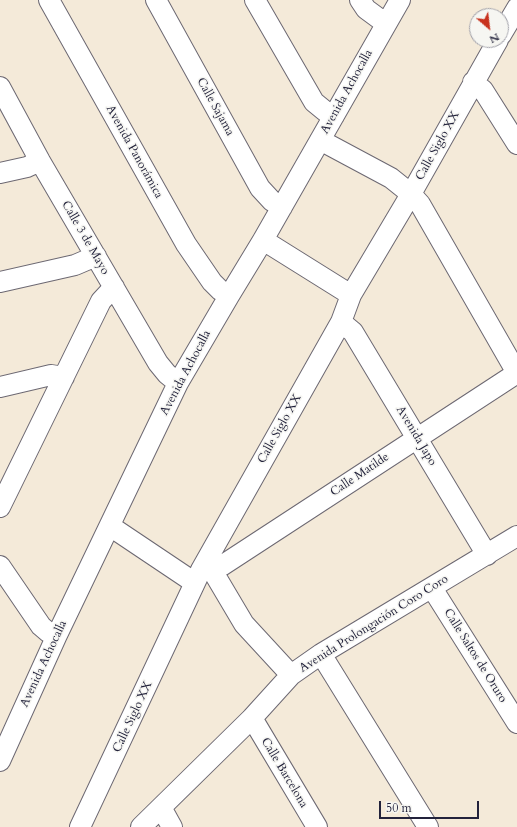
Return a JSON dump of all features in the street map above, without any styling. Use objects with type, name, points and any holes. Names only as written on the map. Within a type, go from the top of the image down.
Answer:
[{"type":"street","name":"Avenida Panorámica","points":[[49,0],[189,250],[212,282],[229,296]]},
{"type":"street","name":"Calle Sajama","points":[[156,0],[260,188],[272,201],[282,207]]},
{"type":"street","points":[[255,0],[314,102],[334,116]]},
{"type":"street","points":[[360,0],[366,9],[385,24]]},
{"type":"street","name":"Avenida Achocalla","points":[[2,751],[178,383],[263,240],[400,0]]},
{"type":"street","points":[[509,22],[517,8]]},
{"type":"street","name":"Calle Siglo XX","points":[[80,827],[203,575],[341,322],[351,295],[411,194],[493,48]]},
{"type":"street","points":[[473,82],[483,90],[517,144]]},
{"type":"street","name":"Calle 3 de Mayo","points":[[0,88],[40,161],[158,363],[167,374],[178,383]]},
{"type":"street","points":[[320,140],[391,178],[411,194],[420,204],[517,373]]},
{"type":"street","points":[[0,173],[27,167],[40,161]]},
{"type":"street","points":[[263,240],[351,295]]},
{"type":"street","points":[[0,282],[75,265],[96,256]]},
{"type":"street","points":[[0,507],[101,301],[114,287]]},
{"type":"street","name":"Avenida Japo","points":[[341,322],[353,332],[487,555]]},
{"type":"street","name":"Calle Matilde","points":[[203,575],[223,565],[300,516],[416,438],[517,373]]},
{"type":"street","points":[[0,387],[51,375],[64,377]]},
{"type":"street","points":[[110,526],[203,575],[244,624],[291,675]]},
{"type":"street","name":"Avenida Prolongación Coro Coro","points":[[141,827],[162,809],[252,718],[291,675],[322,654],[517,536]]},
{"type":"street","points":[[0,566],[41,626],[48,632],[57,635]]},
{"type":"street","name":"Calle Saltos de Oruro","points":[[432,588],[510,696],[517,723]]},
{"type":"street","points":[[322,654],[428,827]]},
{"type":"street","name":"Calle Barcelona","points":[[252,718],[317,827]]},
{"type":"street","points":[[162,809],[172,827]]}]
